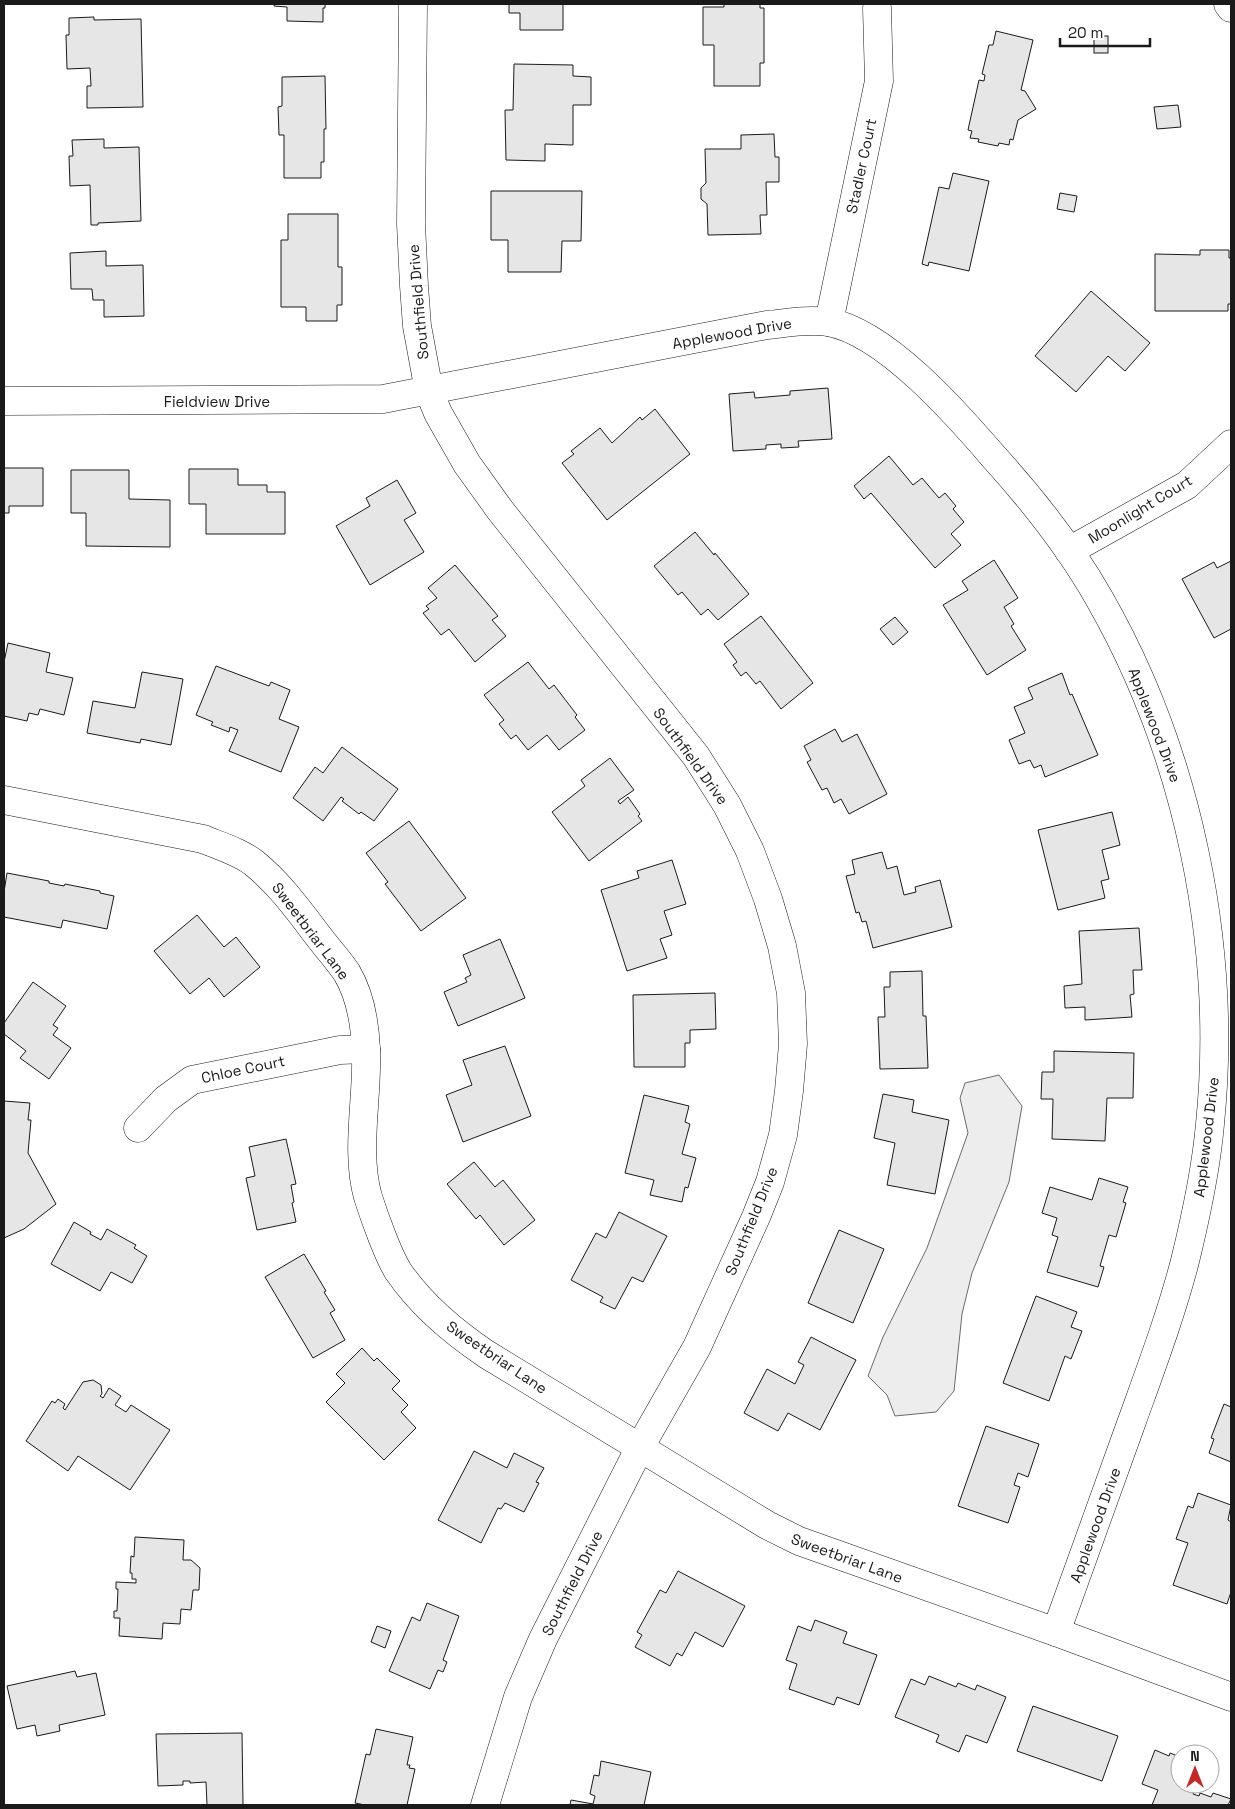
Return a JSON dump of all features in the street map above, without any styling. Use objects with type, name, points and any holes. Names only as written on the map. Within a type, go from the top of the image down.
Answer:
[{"type":"street","name":"Southfield Drive","points":[[413,4],[412,260],[417,326],[429,391],[438,413],[467,464],[500,510],[696,756],[727,805],[750,851],[768,899],[782,946],[791,993],[793,1044],[789,1091],[783,1135],[770,1182],[748,1235],[696,1346],[640,1447],[543,1639],[518,1697],[485,1805]]},
{"type":"street","points":[[1228,4],[1231,8]]},
{"type":"street","name":"Stadler Court","points":[[829,322],[879,81],[877,8]]},
{"type":"street","name":"Applewood Drive","points":[[429,391],[767,325],[800,321],[829,322],[856,331],[888,351],[929,388],[1008,472],[1069,551],[1103,606],[1125,648],[1151,706],[1172,764],[1188,820],[1202,891],[1211,965],[1215,1024],[1214,1072],[1221,1128],[1168,1318],[1056,1632]]},
{"type":"street","name":"Fieldview Drive","points":[[4,401],[343,400],[383,399],[429,391]]},
{"type":"street","name":"Moonlight Court","points":[[1069,551],[1187,485],[1231,444]]},
{"type":"street","name":"Sweetbriar Lane","points":[[4,800],[203,839],[253,862],[291,900],[347,974],[356,995],[366,1049],[363,1138],[364,1175],[368,1197],[398,1270],[437,1317],[458,1335],[486,1354],[767,1525],[799,1541],[1056,1632],[1231,1697]]},
{"type":"street","name":"Chloe Court","points":[[138,1128],[166,1099],[192,1080],[340,1050],[366,1049]]},
{"type":"shaded area","points":[[999,1075],[1022,1106],[1009,1182],[972,1273],[962,1314],[954,1391],[936,1412],[895,1416],[887,1395],[868,1376],[883,1337],[927,1248],[968,1133],[960,1098],[965,1083]]},
{"type":"building","points":[[274,4],[325,4],[325,8],[323,8],[323,22],[287,21],[287,7],[274,6]]},
{"type":"building","points":[[509,4],[563,4],[563,30],[520,30],[520,13],[509,13]]},
{"type":"building","points":[[724,4],[760,4],[760,8],[764,8],[764,63],[760,63],[760,86],[714,86],[714,45],[703,45],[703,7],[724,7]]},
{"type":"building","points":[[94,17],[94,20],[141,19],[143,107],[87,108],[87,86],[91,86],[90,68],[67,69],[66,35],[69,35],[69,18]]},
{"type":"building","points":[[996,31],[1033,40],[1021,90],[1025,91],[1036,109],[1018,120],[1013,140],[1010,139],[1009,145],[999,143],[998,146],[978,142],[979,139],[970,138],[972,131],[968,130],[979,80],[984,81],[985,75],[982,74],[989,45],[993,45]]},
{"type":"building","points":[[1094,36],[1108,36],[1108,53],[1094,53]]},
{"type":"building","points":[[514,64],[573,65],[573,76],[591,77],[591,105],[573,105],[573,145],[545,144],[545,161],[506,160],[505,110],[513,110]]},
{"type":"building","points":[[325,76],[326,129],[324,129],[324,162],[321,162],[321,178],[284,178],[284,135],[279,135],[278,107],[282,106],[282,77]]},
{"type":"building","points":[[1178,105],[1181,127],[1157,129],[1154,107]]},
{"type":"building","points":[[774,134],[775,157],[779,157],[779,182],[766,182],[767,215],[760,215],[761,234],[708,235],[707,204],[701,199],[701,188],[706,183],[705,149],[741,149],[741,135]]},
{"type":"building","points":[[104,139],[104,148],[139,147],[141,221],[91,225],[90,185],[70,186],[69,156],[73,156],[72,140]]},
{"type":"building","points":[[953,173],[989,181],[969,271],[929,262],[928,266],[922,264],[939,187],[949,189]]},
{"type":"building","points":[[491,191],[582,191],[581,241],[562,241],[561,272],[508,272],[508,240],[491,240]]},
{"type":"building","points":[[1060,193],[1077,196],[1074,212],[1057,209]]},
{"type":"building","points":[[288,214],[338,214],[338,267],[342,267],[342,305],[337,305],[337,321],[306,321],[306,307],[281,307],[281,240],[288,240]]},
{"type":"building","points":[[1200,250],[1229,250],[1229,258],[1231,258],[1231,304],[1228,304],[1228,311],[1155,311],[1155,254],[1200,255]]},
{"type":"building","points":[[106,251],[106,266],[143,265],[144,316],[104,317],[104,300],[93,300],[92,289],[71,289],[70,253]]},
{"type":"building","points":[[1091,291],[1150,343],[1125,371],[1108,356],[1076,392],[1035,356]]},
{"type":"building","points":[[828,388],[832,439],[798,441],[799,447],[781,448],[781,444],[766,445],[766,449],[733,451],[729,394],[754,392],[755,398],[790,395],[790,391]]},
{"type":"building","points":[[655,409],[690,454],[607,520],[562,463],[574,454],[571,451],[600,428],[612,443],[640,417],[642,420]]},
{"type":"building","points":[[889,456],[913,485],[922,478],[939,498],[945,493],[956,506],[953,509],[964,522],[951,534],[961,545],[935,568],[871,493],[864,499],[854,486]]},
{"type":"building","points":[[4,468],[43,468],[43,506],[9,506],[9,513],[4,513]]},
{"type":"building","points":[[189,469],[238,469],[238,485],[267,485],[267,492],[285,492],[285,534],[206,534],[206,504],[189,504]]},
{"type":"building","points":[[71,470],[129,470],[129,499],[170,500],[170,547],[86,546],[86,513],[71,513]]},
{"type":"building","points":[[397,480],[416,513],[404,520],[424,552],[370,585],[336,526],[370,506],[366,498]]},
{"type":"building","points":[[695,532],[749,594],[718,620],[708,609],[701,615],[682,592],[678,595],[654,566]]},
{"type":"building","points":[[994,560],[1018,598],[1004,607],[1014,624],[1011,626],[1026,650],[987,675],[943,605],[968,590],[962,581]]},
{"type":"building","points":[[1231,561],[1231,629],[1214,638],[1182,579],[1214,562],[1217,568]]},
{"type":"building","points":[[455,565],[498,616],[492,620],[506,636],[475,662],[449,629],[441,635],[423,613],[429,609],[426,606],[437,598],[428,588]]},
{"type":"building","points":[[761,616],[813,683],[781,709],[760,681],[756,684],[746,672],[741,676],[733,665],[737,662],[724,644]]},
{"type":"building","points":[[895,617],[908,632],[893,645],[880,629]]},
{"type":"building","points":[[8,643],[50,653],[46,672],[73,678],[64,715],[40,709],[38,715],[29,713],[27,721],[4,716],[4,662]]},
{"type":"building","points":[[528,662],[549,689],[554,685],[577,715],[575,717],[585,730],[559,750],[547,735],[528,750],[516,735],[511,739],[499,724],[504,720],[484,695]]},
{"type":"building","points":[[216,666],[269,686],[271,682],[290,690],[279,719],[299,727],[281,772],[229,751],[238,730],[230,727],[229,732],[211,725],[213,722],[196,715]]},
{"type":"building","points":[[142,672],[183,679],[171,745],[141,739],[140,743],[87,733],[93,701],[135,708]]},
{"type":"building","points":[[1062,673],[1070,695],[1072,694],[1098,755],[1045,777],[1041,765],[1034,768],[1030,760],[1019,764],[1009,740],[1025,733],[1014,707],[1033,699],[1028,688]]},
{"type":"building","points":[[835,729],[842,742],[857,734],[887,794],[849,814],[841,799],[834,803],[827,788],[822,790],[807,762],[811,760],[804,746]]},
{"type":"building","points":[[342,747],[398,789],[374,821],[361,812],[359,814],[342,801],[344,799],[341,797],[323,821],[293,798],[315,767],[323,773]]},
{"type":"building","points":[[610,758],[634,790],[618,801],[620,804],[628,797],[640,814],[638,816],[642,821],[589,861],[552,812],[585,786],[581,780]]},
{"type":"building","points":[[1112,812],[1120,845],[1102,850],[1109,879],[1101,881],[1105,898],[1058,910],[1038,830]]},
{"type":"building","points":[[409,821],[466,898],[421,931],[385,884],[388,882],[366,853]]},
{"type":"building","points":[[882,852],[887,869],[897,866],[904,895],[916,892],[915,887],[940,880],[952,927],[873,948],[866,921],[862,922],[859,912],[856,913],[846,876],[855,874],[852,860]]},
{"type":"building","points":[[672,860],[686,904],[664,911],[672,935],[660,939],[667,958],[627,971],[601,890],[639,878],[637,871]]},
{"type":"building","points":[[7,873],[49,881],[49,883],[64,886],[65,884],[100,891],[100,893],[114,896],[107,929],[63,920],[61,928],[4,917],[4,892]]},
{"type":"building","points":[[197,915],[224,947],[236,937],[260,967],[224,997],[209,978],[190,994],[154,951]]},
{"type":"building","points":[[1139,928],[1142,970],[1133,970],[1134,994],[1130,995],[1132,1017],[1085,1020],[1085,1007],[1065,1008],[1064,986],[1082,984],[1079,931]]},
{"type":"building","points":[[500,939],[525,998],[458,1026],[444,992],[467,982],[465,978],[471,975],[463,955]]},
{"type":"building","points":[[922,971],[923,1016],[926,1016],[928,1068],[880,1069],[878,1017],[885,1017],[884,987],[890,987],[890,972]]},
{"type":"building","points":[[33,982],[66,1006],[53,1025],[58,1028],[53,1035],[71,1048],[49,1079],[20,1058],[26,1051],[4,1034],[4,1023]]},
{"type":"building","points":[[715,993],[716,1029],[690,1030],[690,1043],[685,1043],[685,1067],[634,1067],[633,995]]},
{"type":"building","points":[[505,1046],[531,1116],[463,1142],[446,1095],[472,1085],[463,1060]]},
{"type":"building","points":[[1054,1051],[1134,1053],[1133,1098],[1107,1098],[1105,1141],[1052,1139],[1053,1099],[1041,1099],[1042,1072],[1054,1072]]},
{"type":"building","points":[[883,1094],[914,1100],[912,1112],[949,1120],[935,1194],[887,1185],[895,1143],[874,1138]]},
{"type":"building","points":[[644,1095],[689,1106],[685,1122],[690,1124],[682,1154],[696,1158],[688,1188],[685,1187],[682,1202],[650,1195],[654,1180],[625,1173]]},
{"type":"building","points":[[4,1101],[30,1103],[28,1120],[31,1120],[28,1153],[56,1204],[24,1229],[4,1238]]},
{"type":"building","points":[[286,1139],[296,1184],[291,1185],[296,1222],[257,1230],[246,1178],[255,1176],[249,1147]]},
{"type":"building","points":[[474,1162],[495,1187],[503,1180],[535,1220],[504,1245],[480,1215],[476,1219],[447,1184]]},
{"type":"building","points":[[1099,1178],[1128,1187],[1123,1202],[1126,1203],[1116,1237],[1109,1235],[1100,1266],[1104,1267],[1098,1287],[1047,1272],[1058,1237],[1052,1235],[1057,1218],[1042,1213],[1050,1187],[1092,1200]]},
{"type":"building","points":[[619,1212],[667,1236],[643,1282],[632,1277],[615,1309],[600,1302],[603,1297],[571,1280],[596,1233],[606,1238]]},
{"type":"building","points":[[74,1222],[101,1240],[107,1229],[136,1245],[134,1248],[147,1256],[132,1283],[111,1272],[100,1291],[51,1264]]},
{"type":"building","points":[[839,1230],[884,1249],[853,1323],[808,1303]]},
{"type":"building","points":[[304,1254],[326,1291],[324,1292],[335,1310],[330,1313],[345,1340],[313,1358],[265,1277]]},
{"type":"building","points":[[1036,1296],[1077,1312],[1071,1327],[1082,1331],[1071,1359],[1065,1356],[1049,1401],[1003,1383]]},
{"type":"building","points":[[811,1337],[856,1360],[820,1430],[788,1413],[778,1431],[744,1413],[767,1369],[795,1384],[804,1365],[798,1362]]},
{"type":"building","points":[[362,1348],[374,1361],[377,1358],[400,1381],[392,1389],[408,1405],[401,1412],[416,1428],[384,1460],[326,1402],[345,1383],[336,1374]]},
{"type":"building","points":[[93,1380],[101,1385],[102,1394],[100,1396],[103,1398],[109,1388],[121,1396],[115,1405],[126,1412],[131,1405],[170,1430],[130,1490],[78,1456],[68,1471],[26,1441],[52,1401],[55,1403],[58,1399],[65,1404],[63,1408],[65,1410],[83,1382]]},
{"type":"building","points":[[1224,1404],[1231,1407],[1231,1462],[1209,1453],[1214,1439],[1211,1438]]},
{"type":"building","points":[[986,1426],[1039,1444],[1028,1477],[1018,1473],[1014,1485],[1020,1487],[1008,1523],[958,1506]]},
{"type":"building","points":[[474,1451],[507,1468],[514,1453],[544,1468],[536,1482],[539,1483],[524,1512],[505,1503],[501,1509],[498,1508],[481,1543],[438,1520]]},
{"type":"building","points":[[1198,1493],[1231,1505],[1228,1520],[1231,1522],[1231,1592],[1227,1604],[1173,1585],[1188,1543],[1176,1539],[1188,1506],[1193,1508]]},
{"type":"building","points":[[135,1537],[184,1540],[183,1560],[191,1560],[200,1568],[199,1590],[193,1590],[191,1610],[181,1609],[180,1624],[163,1623],[162,1639],[119,1636],[120,1618],[114,1618],[114,1611],[117,1611],[118,1589],[116,1589],[116,1582],[136,1583],[136,1579],[132,1579],[132,1573],[130,1573],[131,1556],[134,1557]]},
{"type":"building","points":[[678,1571],[745,1606],[723,1647],[695,1632],[682,1656],[677,1653],[670,1666],[635,1647],[642,1635],[637,1632],[660,1590],[666,1593]]},
{"type":"building","points":[[427,1603],[459,1616],[443,1660],[447,1662],[443,1672],[438,1670],[430,1689],[389,1671],[412,1617],[420,1621]]},
{"type":"building","points":[[815,1620],[847,1632],[843,1643],[877,1655],[859,1705],[837,1697],[834,1705],[789,1689],[797,1664],[786,1660],[798,1626],[811,1631]]},
{"type":"building","points":[[377,1626],[391,1631],[385,1648],[371,1642]]},
{"type":"building","points":[[75,1671],[77,1677],[96,1673],[105,1715],[59,1725],[60,1731],[37,1736],[35,1725],[17,1729],[7,1686]]},
{"type":"building","points":[[929,1676],[956,1687],[958,1683],[975,1690],[977,1685],[1006,1697],[987,1743],[966,1735],[959,1752],[936,1742],[939,1735],[895,1717],[911,1679],[925,1685]]},
{"type":"building","points":[[1033,1706],[1118,1736],[1102,1781],[1017,1751]]},
{"type":"building","points":[[376,1729],[413,1737],[407,1765],[410,1765],[409,1768],[415,1769],[407,1805],[365,1805],[355,1803],[366,1754],[370,1755]]},
{"type":"building","points":[[242,1733],[243,1805],[207,1805],[206,1782],[190,1783],[190,1781],[183,1781],[183,1785],[158,1786],[156,1734]]},
{"type":"building","points":[[1155,1750],[1169,1756],[1170,1753],[1170,1794],[1193,1794],[1199,1796],[1203,1794],[1211,1797],[1212,1794],[1216,1794],[1231,1799],[1228,1805],[1152,1805],[1158,1790],[1142,1784]]},
{"type":"building","points":[[601,1761],[651,1772],[644,1805],[570,1805],[571,1800],[593,1804],[595,1796],[590,1794],[594,1775],[599,1776]]}]
